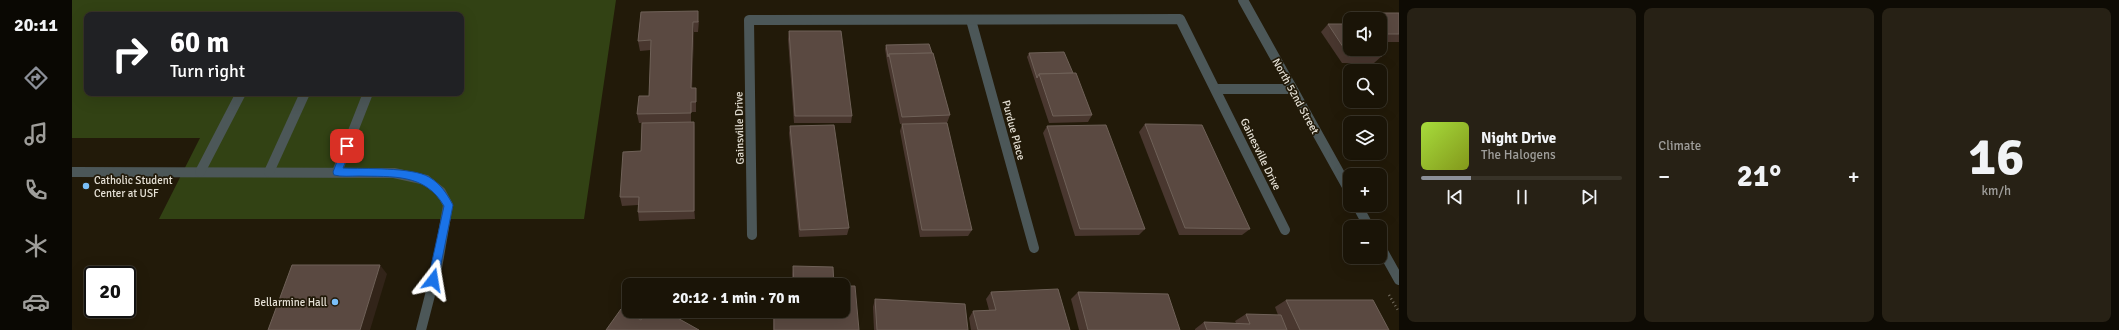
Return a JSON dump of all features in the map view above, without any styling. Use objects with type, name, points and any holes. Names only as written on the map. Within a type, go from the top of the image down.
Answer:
[{"type":"street","name":"North 52nd Street","points":[[1243,0],[1343,179]]},
{"type":"street","name":"Gainesville Drive","points":[[749,20],[1180,19],[1285,230]]},
{"type":"street","name":"Gainsville Drive","points":[[749,20],[752,235]]},
{"type":"street","name":"Purdue Place","points":[[971,20],[1034,248]]},
{"type":"street","points":[[1216,89],[1292,88]]},
{"type":"street","points":[[200,172],[239,96]]},
{"type":"street","points":[[269,172],[304,96]]},
{"type":"street","points":[[337,172],[367,96]]},
{"type":"street","points":[[72,172],[394,173],[426,180],[441,192],[448,205],[437,268],[421,330]]},
{"type":"street","points":[[1387,259],[1399,280]]},
{"type":"green space","points":[[72,0],[616,0],[584,219],[159,219],[200,138],[72,138]]},
{"type":"building","points":[[698,11],[698,22],[693,22],[691,88],[696,88],[696,102],[691,102],[691,113],[637,114],[639,96],[649,96],[651,40],[638,41],[641,12]]},
{"type":"building","points":[[1387,13],[1399,13],[1399,34],[1387,34]]},
{"type":"building","points":[[1328,24],[1343,24],[1343,47]]},
{"type":"building","points":[[789,31],[841,31],[852,116],[795,116]]},
{"type":"building","points":[[929,44],[932,53],[889,54],[888,57],[886,45]]},
{"type":"building","points":[[1064,52],[1073,73],[1039,74],[1037,78],[1029,53]]},
{"type":"building","points":[[933,53],[950,115],[902,117],[889,54]]},
{"type":"building","points":[[1076,73],[1092,115],[1053,116],[1039,74]]},
{"type":"building","points":[[694,122],[694,211],[638,212],[639,197],[620,197],[623,152],[641,151],[642,123]]},
{"type":"building","points":[[947,123],[972,230],[922,230],[902,124]]},
{"type":"building","points":[[1145,124],[1202,125],[1250,229],[1185,228]]},
{"type":"building","points":[[834,125],[849,228],[800,230],[790,126]]},
{"type":"building","points":[[1106,125],[1145,229],[1080,229],[1047,126]]},
{"type":"building","name":"Bellarmine Hall","points":[[292,265],[380,265],[360,330],[268,330]]},
{"type":"building","points":[[793,266],[833,267],[834,278],[794,278]]},
{"type":"building","points":[[850,286],[855,286],[859,330],[774,330],[774,318],[850,318]]},
{"type":"building","points":[[1058,289],[1070,330],[978,330],[973,311],[996,310],[991,292]]},
{"type":"building","points":[[1078,292],[1168,294],[1180,330],[1088,330]]},
{"type":"building","points":[[875,299],[965,304],[968,330],[877,330]]},
{"type":"building","points":[[1286,300],[1373,300],[1389,330],[1300,330]]},
{"type":"building","points":[[621,309],[622,318],[637,318],[641,320],[642,318],[678,318],[699,330],[606,330]]},
{"type":"building","points":[[1246,314],[1281,315],[1287,330],[1207,330],[1204,322],[1250,324]]},
{"type":"place","name":"Catholic Student Center at USF","points":[[86,186]]},
{"type":"place","name":"Bellarmine Hall","points":[[335,302]]},
{"type":"route","points":[[347,146],[337,172],[394,173],[426,180],[441,192],[448,205],[445,231],[433,280]]}]
